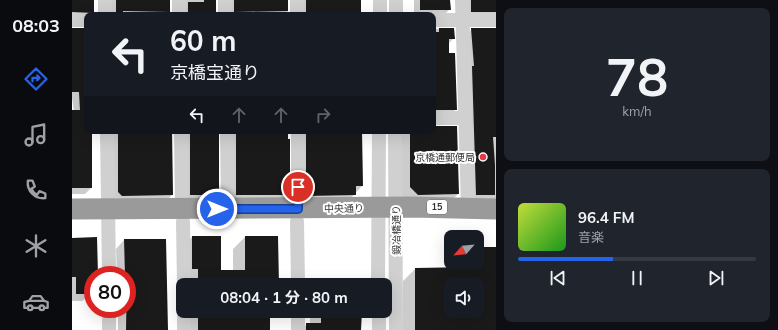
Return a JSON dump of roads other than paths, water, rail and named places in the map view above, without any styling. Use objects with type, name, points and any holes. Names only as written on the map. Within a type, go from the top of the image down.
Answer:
[{"type":"highway","name":"中央通り","points":[[72,209],[109,215],[298,215],[387,214],[468,208],[496,209]]},
{"type":"highway","name":"中央通り","points":[[183,215],[228,209],[298,215]]},
{"type":"highway","name":"中央通り","points":[[387,214],[496,220]]},
{"type":"highway","name":"中央通り","points":[[72,221],[109,215]]},
{"type":"street","points":[[105,0],[105,12]]},
{"type":"street","points":[[179,0],[179,12]]},
{"type":"street","points":[[225,0],[226,12]]},
{"type":"street","points":[[297,0],[297,12]]},
{"type":"street","points":[[380,0],[380,12]]},
{"type":"street","points":[[396,0],[396,12]]},
{"type":"street","points":[[462,0],[468,208]]},
{"type":"street","points":[[72,20],[84,20]]},
{"type":"street","points":[[436,20],[496,20]]},
{"type":"street","points":[[436,118],[465,118]]},
{"type":"street","points":[[107,134],[109,266]]},
{"type":"street","points":[[181,134],[184,278]]},
{"type":"street","points":[[227,134],[228,209]]},
{"type":"street","points":[[298,134],[298,278]]},
{"type":"street","name":"鍛冶橋通り","points":[[379,134],[396,330]]},
{"type":"street","name":"鍛冶橋通り","points":[[379,278],[395,134]]},
{"type":"street","points":[[109,318],[110,330]]},
{"type":"street","points":[[184,318],[184,330]]},
{"type":"street","points":[[298,318],[298,330]]},
{"type":"street","points":[[379,318],[379,330]]},
{"type":"place","name":"京橋通郵便局","points":[[483,157]]}]
